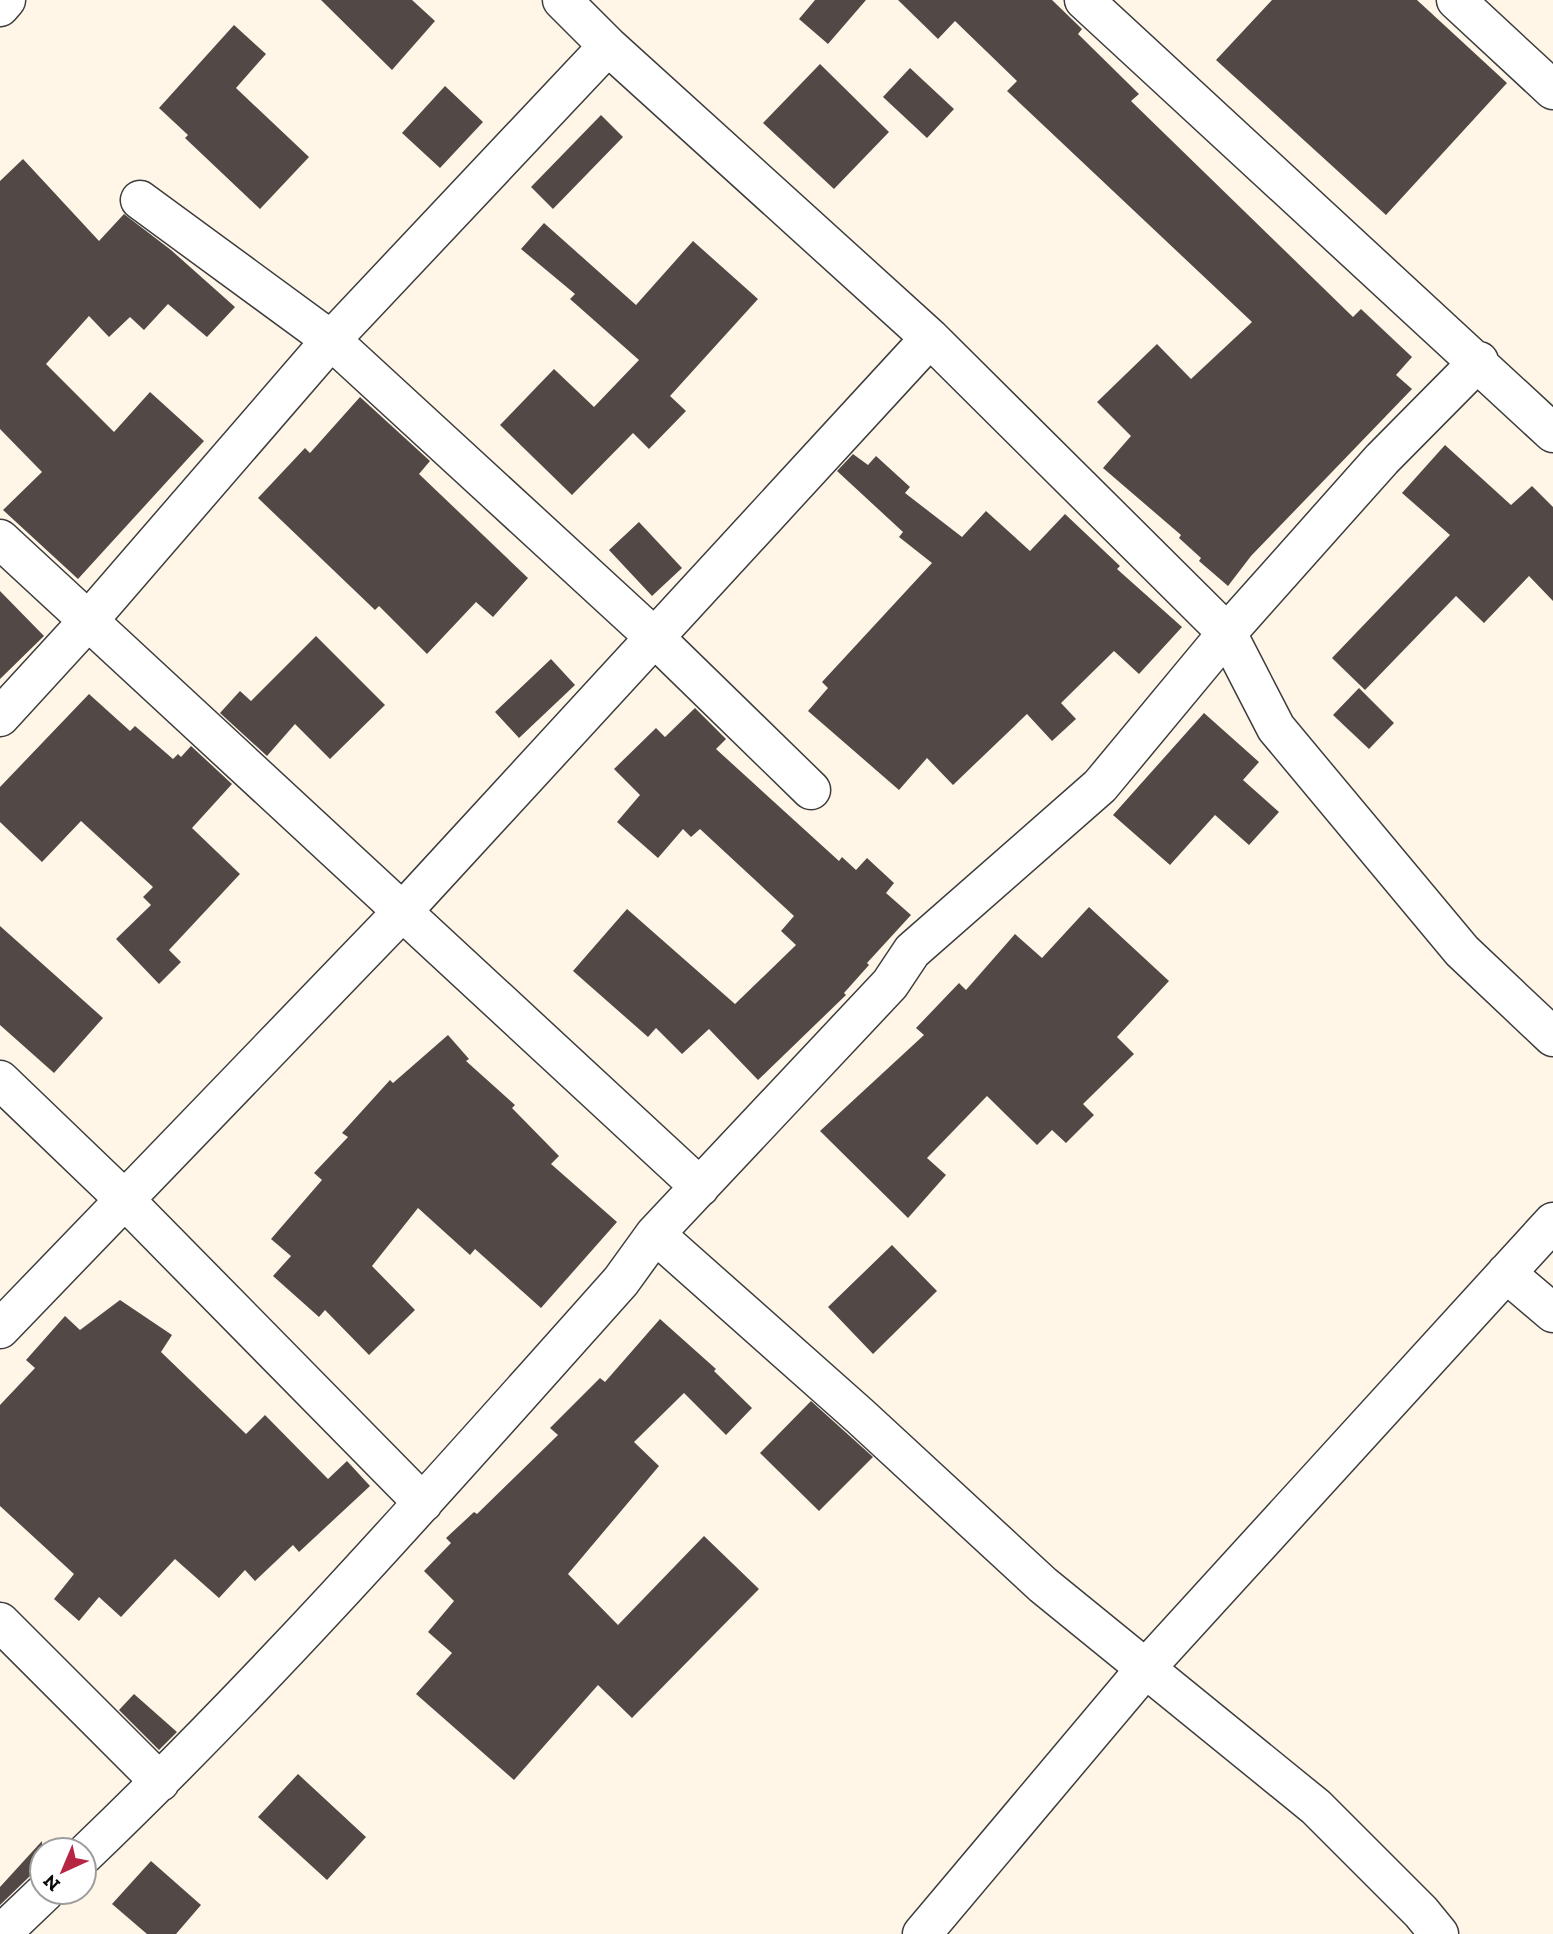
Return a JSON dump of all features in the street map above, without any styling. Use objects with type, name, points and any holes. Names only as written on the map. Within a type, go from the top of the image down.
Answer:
[{"type":"street","points":[[0,7],[6,0]]},
{"type":"street","points":[[562,0],[608,46],[930,338],[1227,634],[1276,728],[1462,951],[1553,1037]]},
{"type":"street","points":[[1084,0],[1479,361],[1553,433]]},
{"type":"street","points":[[1456,0],[1553,90]]},
{"type":"street","points":[[0,717],[88,621],[331,341],[608,46]]},
{"type":"street","points":[[140,200],[331,341],[653,636],[811,790]]},
{"type":"street","points":[[0,1329],[401,913],[930,338]]},
{"type":"street","points":[[98,1842],[160,1782],[332,1604],[621,1280],[655,1234],[890,984],[912,951],[1100,786],[1227,634],[1382,459],[1479,361]]},
{"type":"street","points":[[0,539],[700,1187]]},
{"type":"street","points":[[0,1080],[125,1200],[423,1503]]},
{"type":"street","points":[[922,1934],[1145,1669],[1553,1222]]},
{"type":"street","points":[[655,1234],[860,1416],[1043,1585],[1316,1807],[1421,1912],[1439,1934]]},
{"type":"street","points":[[1506,1273],[1553,1313]]},
{"type":"street","points":[[0,1622],[160,1782]]},
{"type":"street","points":[[1,1934],[30,1906]]},
{"type":"building","points":[[321,0],[412,0],[435,21],[392,70]]},
{"type":"building","points":[[815,0],[866,0],[828,44],[799,19]]},
{"type":"building","points":[[898,0],[1052,0],[1082,29],[1078,34],[1139,94],[1131,101],[1353,317],[1361,309],[1412,357],[1396,375],[1412,389],[1251,556],[1228,586],[1199,561],[1201,558],[1179,538],[1181,535],[1103,468],[1131,436],[1097,402],[1157,344],[1191,379],[1252,322],[1007,91],[1017,81],[955,21],[938,39]]},
{"type":"building","points":[[1272,0],[1417,0],[1507,83],[1386,215],[1216,60]]},
{"type":"building","points":[[234,25],[266,54],[236,88],[309,157],[260,209],[185,138],[188,135],[159,108]]},
{"type":"building","points":[[820,64],[889,132],[834,189],[763,123]]},
{"type":"building","points":[[910,68],[954,109],[927,138],[883,97]]},
{"type":"building","points":[[445,86],[483,122],[440,168],[402,133]]},
{"type":"building","points":[[601,115],[623,137],[553,209],[531,187]]},
{"type":"building","points":[[23,159],[99,241],[124,214],[171,250],[235,307],[207,337],[168,304],[144,330],[130,317],[109,337],[89,316],[46,364],[114,432],[150,392],[204,441],[78,579],[3,510],[42,472],[0,429],[0,181]]},
{"type":"building","points":[[544,223],[636,305],[693,241],[758,299],[670,396],[686,411],[649,449],[633,433],[572,495],[500,425],[554,369],[594,407],[639,360],[570,299],[575,294],[521,249]]},
{"type":"building","points":[[360,397],[430,461],[419,474],[528,578],[493,617],[476,602],[427,654],[379,606],[375,610],[258,498],[305,448],[310,453]]},
{"type":"building","points":[[1445,445],[1511,505],[1532,486],[1553,507],[1553,601],[1529,576],[1484,623],[1456,596],[1365,690],[1332,658],[1450,535],[1402,493]]},
{"type":"building","points":[[853,454],[868,465],[876,456],[910,487],[905,493],[962,537],[986,511],[1030,551],[1065,514],[1120,566],[1117,569],[1182,627],[1139,674],[1114,651],[1061,703],[1076,719],[1052,741],[1027,714],[953,785],[927,758],[899,790],[808,711],[828,688],[822,682],[932,563],[899,537],[903,532],[837,471]]},
{"type":"building","points":[[639,522],[682,568],[652,596],[609,550]]},
{"type":"building","points":[[0,591],[44,636],[0,679]]},
{"type":"building","points":[[316,636],[385,705],[330,759],[295,724],[267,756],[220,713],[240,691],[251,701]]},
{"type":"building","points":[[551,659],[575,685],[519,738],[495,712]]},
{"type":"building","points":[[1359,688],[1394,723],[1369,749],[1333,715]]},
{"type":"building","points":[[89,694],[130,731],[135,726],[173,759],[178,754],[181,757],[191,746],[232,784],[192,828],[240,874],[169,950],[181,962],[159,984],[116,939],[151,905],[143,897],[153,887],[81,821],[42,862],[0,822],[0,787]]},
{"type":"building","points":[[695,708],[726,739],[716,749],[839,861],[842,857],[856,870],[867,858],[894,883],[886,893],[911,915],[867,963],[869,965],[844,993],[846,995],[758,1080],[709,1029],[682,1054],[656,1028],[648,1037],[573,971],[627,909],[735,1004],[796,945],[781,931],[794,916],[700,829],[691,837],[683,829],[658,858],[617,822],[640,795],[614,769],[656,728],[665,737]]},
{"type":"building","points":[[1204,713],[1259,762],[1243,780],[1279,812],[1249,845],[1215,815],[1170,865],[1113,815]]},
{"type":"building","points":[[1089,907],[1169,981],[1117,1037],[1134,1054],[1083,1104],[1094,1115],[1066,1143],[1052,1130],[1037,1145],[987,1096],[927,1158],[946,1175],[908,1218],[820,1131],[924,1035],[916,1028],[959,983],[966,990],[1015,934],[1042,958]]},
{"type":"building","points":[[0,926],[103,1018],[54,1073],[0,1025]]},
{"type":"building","points":[[448,1035],[469,1059],[466,1061],[515,1105],[512,1108],[559,1156],[551,1164],[617,1222],[541,1308],[475,1249],[470,1255],[418,1208],[372,1266],[415,1310],[369,1355],[325,1310],[319,1317],[273,1276],[291,1256],[271,1239],[322,1180],[314,1173],[348,1137],[342,1133],[390,1080],[393,1083]]},
{"type":"building","points":[[892,1245],[937,1291],[873,1354],[828,1307]]},
{"type":"building","points":[[120,1300],[172,1335],[161,1352],[246,1434],[265,1415],[328,1479],[347,1461],[370,1486],[299,1552],[293,1545],[255,1581],[245,1570],[219,1598],[175,1559],[121,1617],[99,1597],[79,1621],[54,1599],[74,1574],[0,1506],[0,1405],[35,1368],[26,1360],[65,1316],[80,1330]]},
{"type":"building","points":[[660,1319],[716,1369],[714,1371],[752,1408],[726,1435],[684,1393],[634,1442],[659,1466],[568,1574],[618,1625],[704,1536],[759,1589],[632,1718],[598,1685],[514,1780],[416,1694],[452,1653],[428,1632],[454,1601],[424,1571],[451,1543],[446,1538],[474,1512],[477,1514],[558,1435],[550,1428],[600,1378],[605,1382]]},
{"type":"building","points":[[811,1401],[873,1457],[819,1511],[760,1453]]},
{"type":"building","points":[[134,1694],[177,1732],[159,1750],[119,1710]]},
{"type":"building","points":[[298,1774],[366,1837],[327,1880],[258,1817]]},
{"type":"building","points":[[28,1856],[28,1878],[0,1905],[0,1887]]},
{"type":"building","points":[[151,1861],[201,1905],[176,1934],[147,1934],[112,1904]]}]
